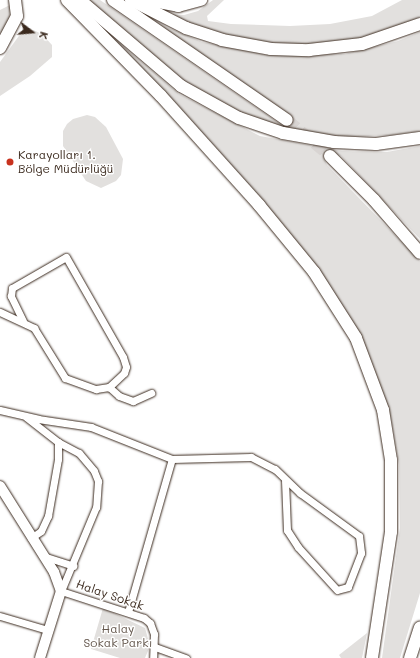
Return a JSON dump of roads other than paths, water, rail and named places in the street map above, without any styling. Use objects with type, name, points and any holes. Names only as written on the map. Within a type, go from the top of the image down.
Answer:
[{"type":"highway","points":[[0,48],[17,16],[15,0]]},
{"type":"highway","points":[[67,0],[161,96],[259,205],[314,272],[338,306],[359,344],[383,410],[392,475],[391,532],[372,658]]},
{"type":"highway","points":[[80,0],[176,82],[202,99],[239,118],[283,133],[334,142],[376,144],[420,138]]},
{"type":"highway","points":[[113,0],[287,120]]},
{"type":"highway","points":[[132,0],[186,28],[238,44],[271,49],[309,50],[362,44],[420,24]]},
{"type":"highway","points":[[148,0],[178,6],[200,0]]},
{"type":"highway","points":[[330,156],[374,200],[420,253]]},
{"type":"highway","points":[[410,658],[420,628]]},
{"type":"street","points":[[0,312],[23,321],[41,336],[65,378],[96,389],[109,387],[124,373],[126,367],[123,357],[66,257],[12,288],[11,296],[23,321]]},
{"type":"street","points":[[109,387],[119,396],[133,401],[151,393]]},
{"type":"street","points":[[0,410],[24,416],[91,427],[172,459],[251,457],[275,469],[286,481],[359,536],[361,553],[348,587],[337,590],[298,547],[287,530],[286,481]]},
{"type":"street","points":[[24,416],[58,442],[79,453],[94,471],[98,481],[96,507],[73,566],[61,591],[40,658]]},
{"type":"street","points":[[31,538],[41,531],[48,516],[58,459],[58,442]]},
{"type":"street","points":[[128,612],[172,459]]},
{"type":"street","points":[[0,486],[43,556],[61,591]]},
{"type":"street","points":[[43,556],[73,566]]},
{"type":"street","name":"Halay Sokak","points":[[61,591],[128,612],[150,623],[155,647]]},
{"type":"street","points":[[0,616],[48,630]]},
{"type":"street","points":[[153,658],[155,647],[186,658]]},
{"type":"tunnel","points":[[287,120],[330,156]]},
{"type":"place","name":"Karayolları 1. Bölge Müdürlüğü","points":[[10,162]]},
{"type":"park label","name":"Halay Sokak Parkı","points":[[118,636]]}]
